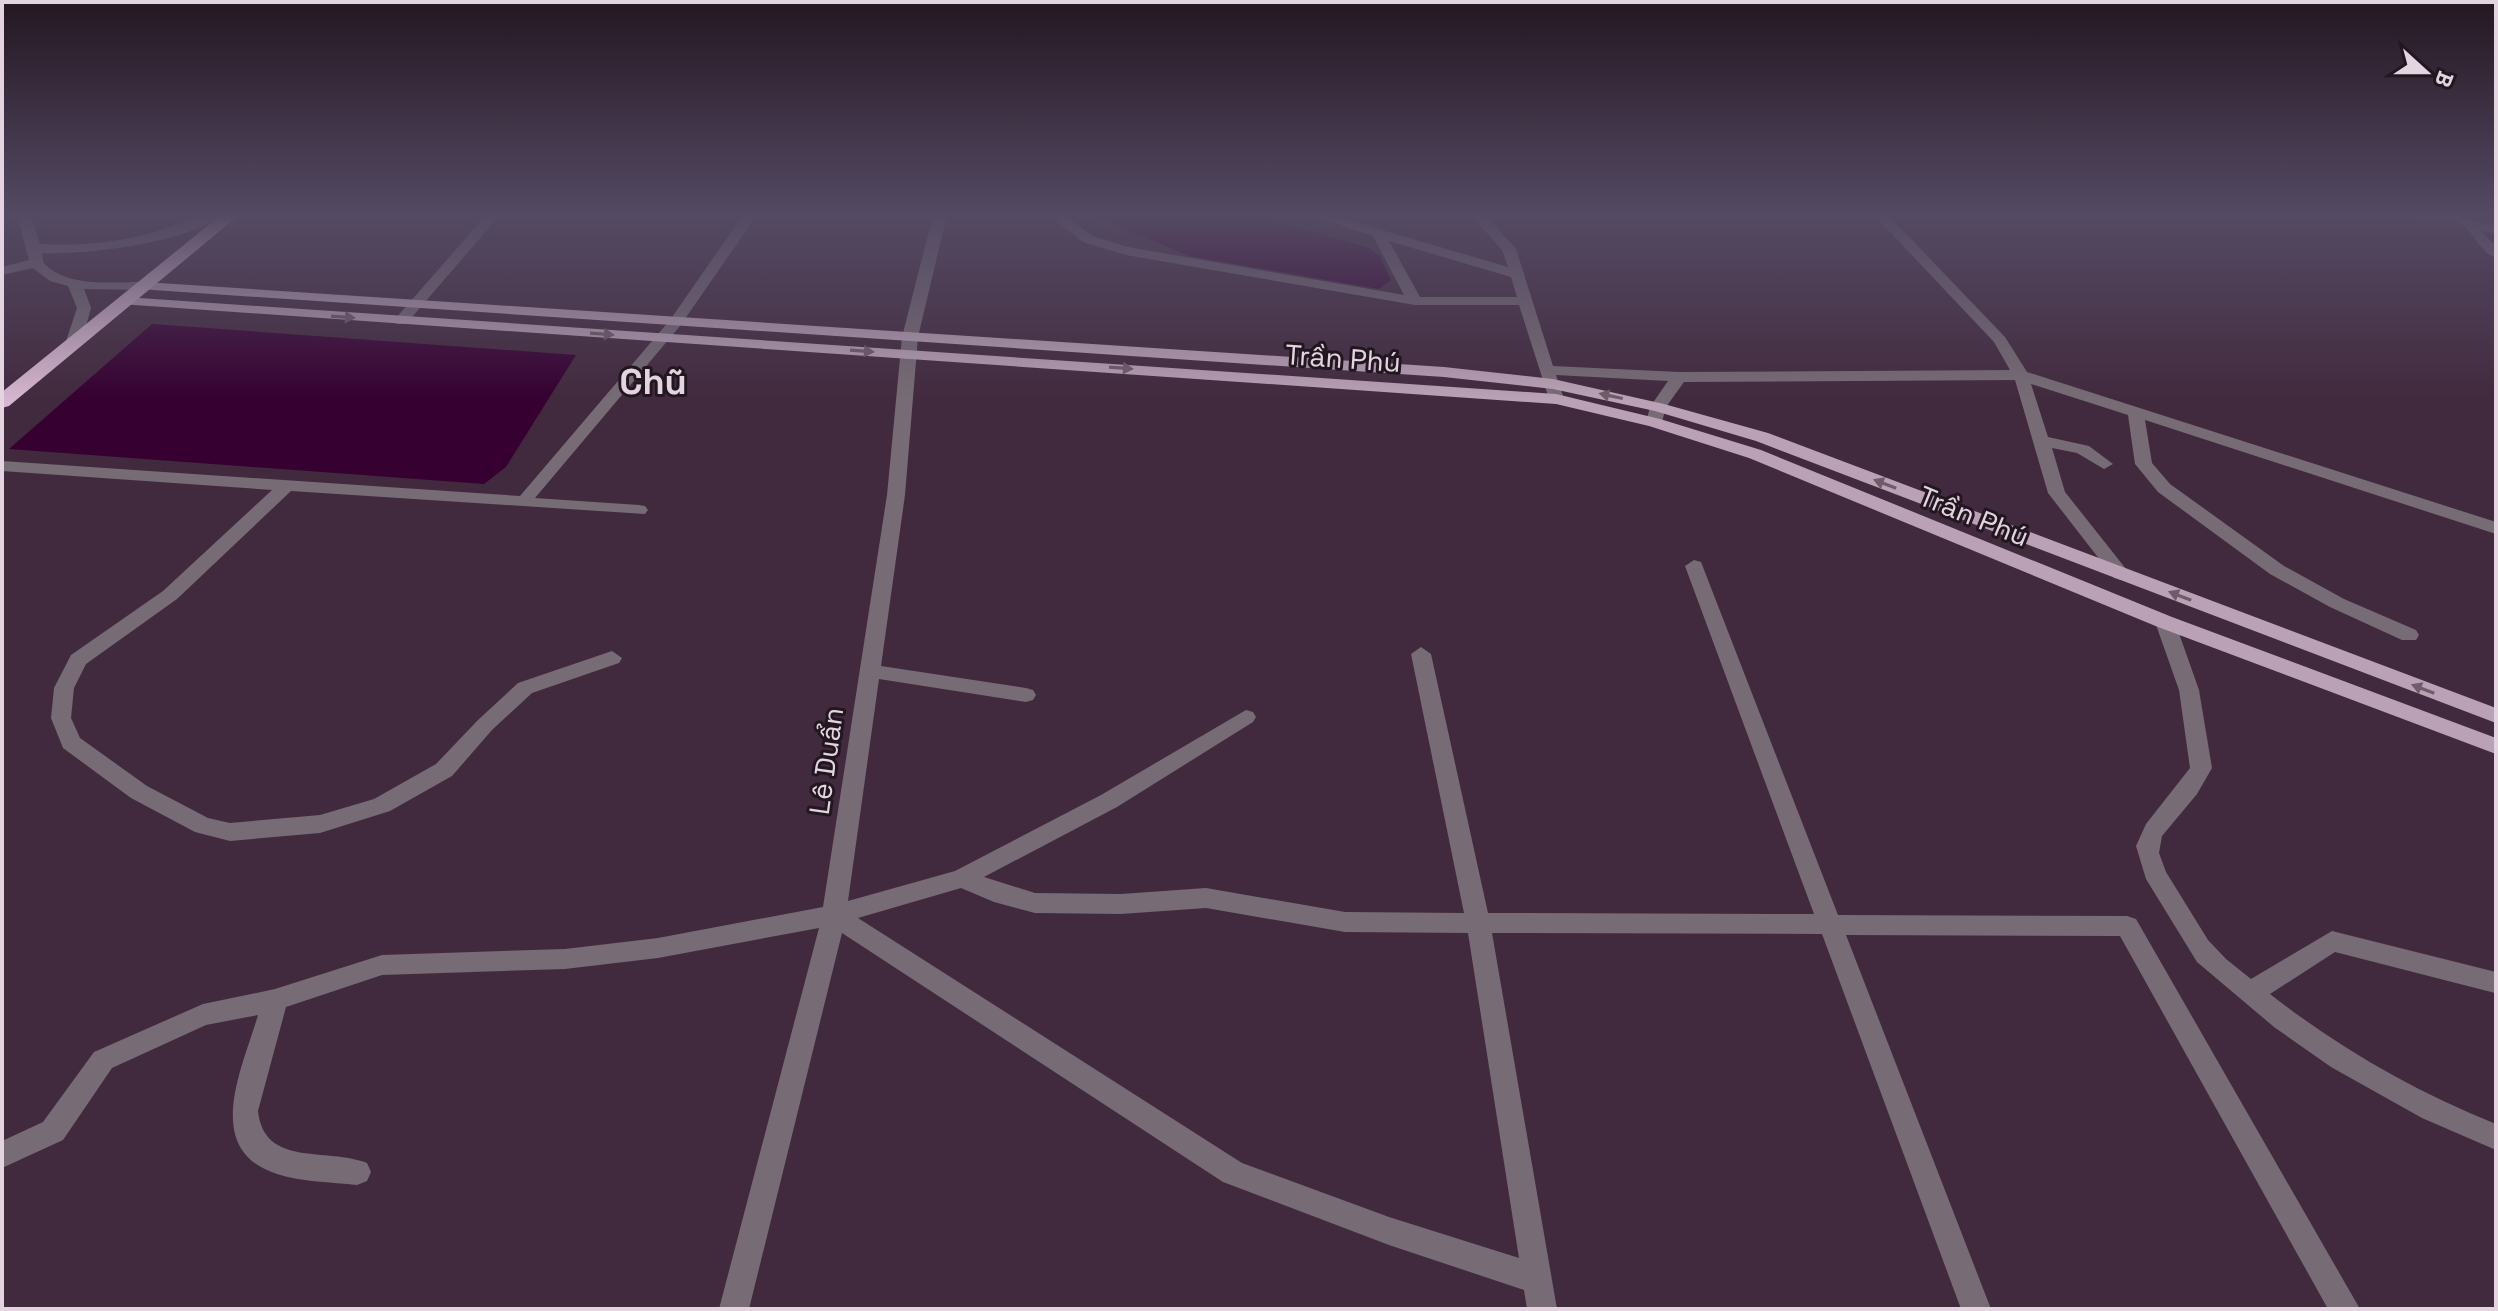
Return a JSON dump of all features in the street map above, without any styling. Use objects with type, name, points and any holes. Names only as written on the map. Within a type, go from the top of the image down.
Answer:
[{"type":"highway","points":[[2,402],[156,276]]},
{"type":"main road","name":"Trần Phú","points":[[144,286],[675,323],[909,346]]},
{"type":"main road","name":"Trần Phú","points":[[125,301],[662,338],[909,346],[1552,384],[1656,414],[1762,437],[2496,716]]},
{"type":"main road","name":"Trần Phú","points":[[1656,414],[2165,622],[2496,746]]},
{"type":"street","points":[[54,276],[125,301]]},
{"type":"street","points":[[401,321],[440,276]]},
{"type":"street","points":[[528,495],[675,323],[708,276]]},
{"type":"street","name":"Lê Duẩn","points":[[734,1309],[834,915],[896,495],[909,346],[926,276]]},
{"type":"street","points":[[1273,276],[1415,301],[1525,301]]},
{"type":"street","points":[[1401,276],[1415,301]]},
{"type":"street","points":[[1519,276],[1552,384]]},
{"type":"street","points":[[1939,276],[2000,340],[2021,375],[2057,493],[2121,574]]},
{"type":"street","points":[[75,285],[144,286]]},
{"type":"street","points":[[73,344],[84,308],[75,285]]},
{"type":"street","name":"Trần Phú","points":[[1552,384],[1679,377],[2021,375],[2496,528]]},
{"type":"street","points":[[1656,414],[1679,377]]},
{"type":"street","points":[[2136,412],[2144,464],[2164,488],[2277,570],[2337,603],[2409,635]]},
{"type":"street","points":[[2041,441],[2075,447],[2104,464]]},
{"type":"street","points":[[2,466],[639,510]]},
{"type":"street","points":[[289,484],[170,595],[78,660],[68,676],[61,718],[71,743],[139,792],[203,826],[230,832],[320,824],[382,805],[444,770],[485,725],[525,688],[612,658]]},
{"type":"street","points":[[1694,566],[1976,1309]]},
{"type":"street","points":[[2165,622],[2189,690],[2201,768],[2198,777],[2166,818],[2149,834],[2147,853],[2152,869],[2180,918],[2212,962],[2285,1022],[2367,1078],[2445,1118],[2496,1137]]},
{"type":"street","points":[[1421,654],[1478,922],[1542,1309]]},
{"type":"street","points":[[870,671],[1026,695]]},
{"type":"street","points":[[2,1155],[53,1131],[103,1060],[203,1015],[275,1000],[382,965],[565,959],[658,948],[834,915],[962,878],[1109,801],[1246,717]]},
{"type":"street","points":[[962,878],[1002,895],[1035,903],[1121,904],[1206,898],[1345,922],[2127,926],[2345,1309]]},
{"type":"street","points":[[834,915],[1233,1173],[1389,1231],[1537,1279]]},
{"type":"street","points":[[2250,993],[2332,941],[2495,982]]},
{"type":"street","points":[[275,1000],[244,1111],[246,1130],[254,1145],[280,1162],[357,1172]]},
{"type":"shaded area","points":[[1305,276],[1389,276],[1391,280],[1379,289]]},
{"type":"shaded area","points":[[152,324],[576,355],[506,467],[484,484],[9,449]]},
{"type":"district","name":"Chũ","points":[[653,382]]}]
